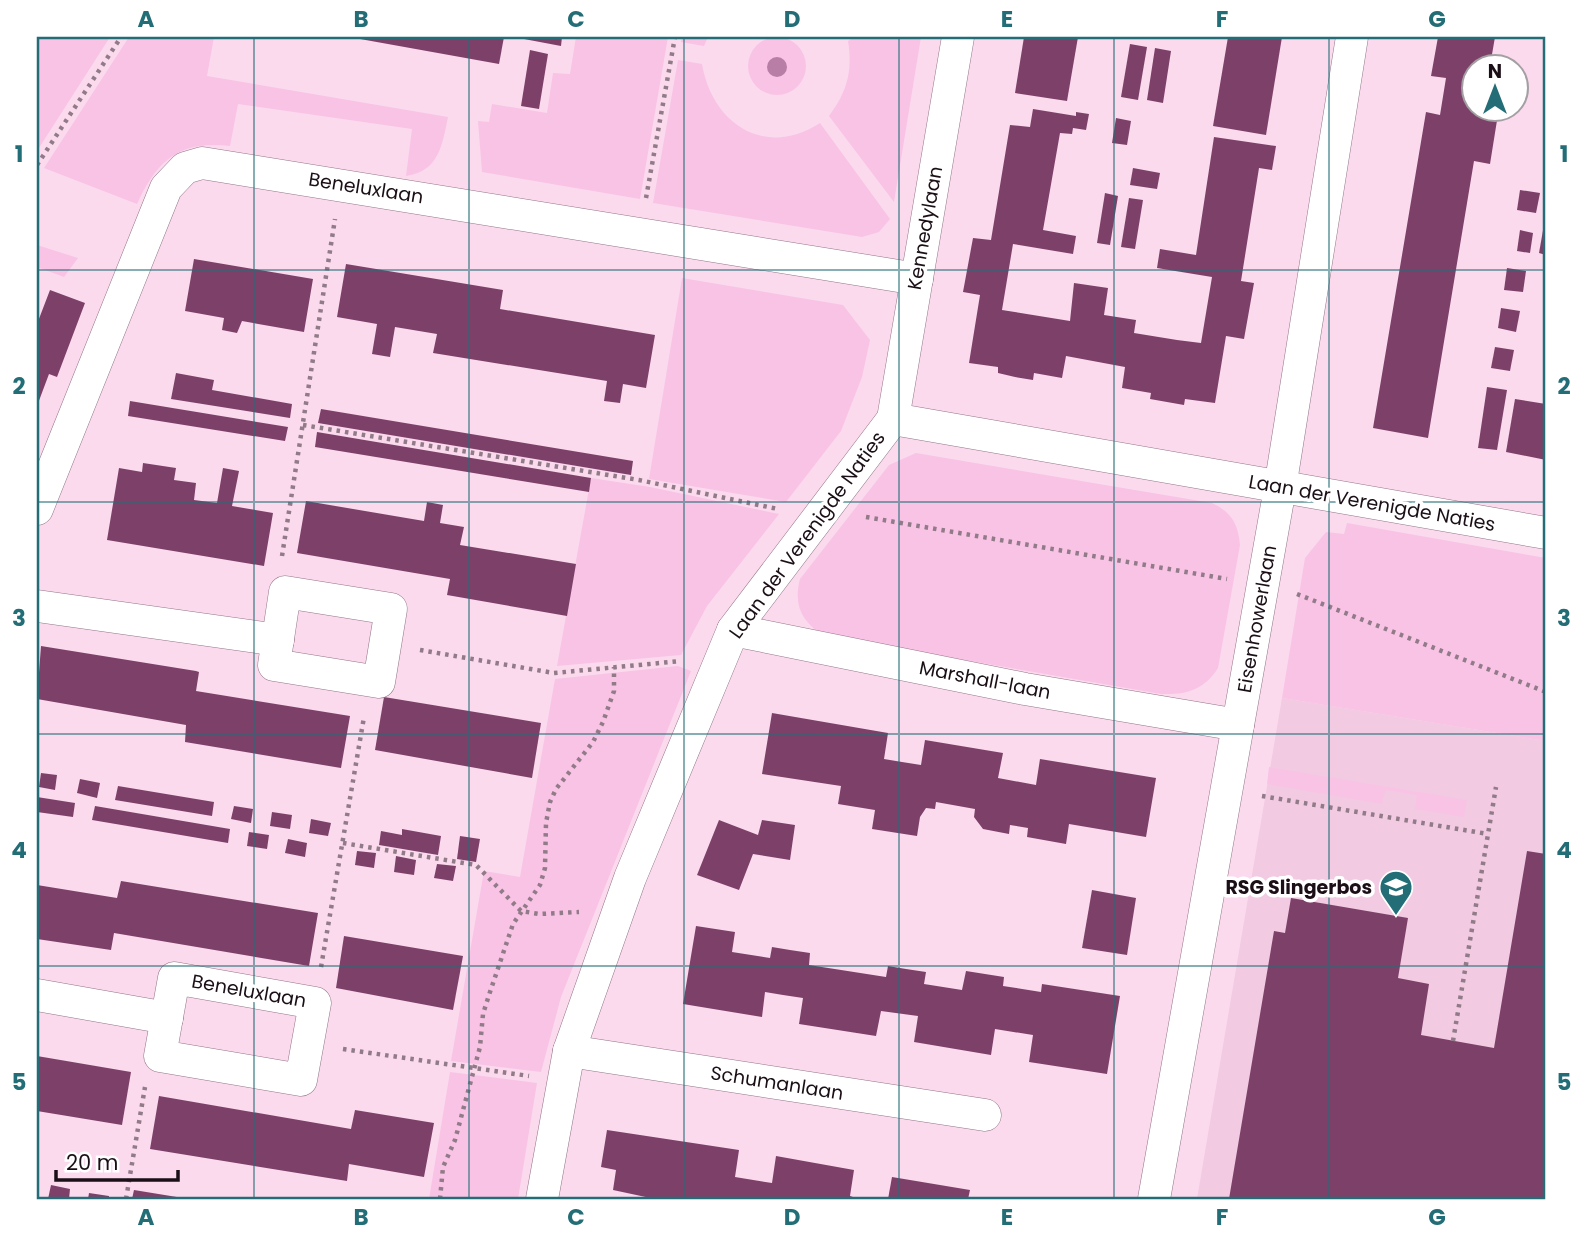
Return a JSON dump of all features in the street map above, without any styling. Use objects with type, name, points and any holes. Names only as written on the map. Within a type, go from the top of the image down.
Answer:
[{"type":"street","name":"Kennedylaan","points":[[893,419],[958,37]]},
{"type":"street","name":"Eisenhowerlaan","points":[[1154,1199],[1280,488],[1352,37]]},
{"type":"street","name":"Beneluxlaan","points":[[37,509],[166,188],[175,175],[185,168],[202,163],[916,279]]},
{"type":"street","name":"Laan der Verenigde Naties","points":[[542,1199],[567,1066],[618,913],[733,630],[822,509],[893,419],[1546,533]]},
{"type":"street","points":[[285,592],[391,609],[379,682],[274,665],[285,592]]},
{"type":"street","points":[[37,606],[278,640]]},
{"type":"street","name":"Marshall-laan","points":[[733,630],[1025,689],[1238,724]]},
{"type":"street","name":"Beneluxlaan","points":[[174,978],[315,1003],[301,1080],[160,1056],[174,978]]},
{"type":"street","points":[[37,995],[167,1018]]},
{"type":"street","name":"Schumanlaan","points":[[567,1066],[985,1115]]},
{"type":"path","points":[[37,165],[121,37]]},
{"type":"path","points":[[640,233],[675,37]]},
{"type":"path","points":[[285,592],[277,587],[341,184]]},
{"type":"path","points":[[303,425],[639,481],[787,510],[822,509],[1263,585],[1332,607],[1546,692]]},
{"type":"path","points":[[384,643],[554,673],[685,660],[716,671]]},
{"type":"path","points":[[440,1199],[443,1167],[455,1140],[484,1029],[483,1014],[521,911],[540,886],[545,868],[546,823],[550,802],[556,789],[589,750],[603,722],[614,691],[614,667]]},
{"type":"path","points":[[315,1003],[371,680]]},
{"type":"path","points":[[1453,1041],[1496,787]]},
{"type":"path","points":[[1226,791],[1488,834]]},
{"type":"path","points":[[343,843],[476,865],[521,911],[539,914],[603,910],[618,913]]},
{"type":"path","points":[[308,1044],[472,1069],[567,1066]]},
{"type":"path","points":[[126,1199],[148,1071],[160,1056]]},
{"type":"shaded area","points":[[37,37],[110,37],[37,151]]},
{"type":"shaded area","points":[[129,37],[214,37],[207,76],[448,117],[441,147],[426,169],[406,176],[412,129],[238,104],[230,146],[197,146],[172,156],[153,176],[137,204],[44,168]]},
{"type":"shaded area","points":[[576,37],[668,37],[640,199],[482,172],[478,121],[489,122],[492,104],[547,113],[553,73],[570,74]]},
{"type":"shaded area","points":[[682,37],[708,37],[704,46],[681,42]]},
{"type":"shaded area","points":[[771,37],[783,37],[798,45],[806,60],[806,72],[798,87],[783,95],[771,95],[756,87],[748,72],[748,60],[756,45]]},
{"type":"shaded area","points":[[854,37],[921,37],[894,202],[829,116],[847,81],[850,62],[848,41]]},
{"type":"shaded area","points":[[678,60],[702,64],[717,103],[729,118],[744,129],[761,136],[779,137],[799,133],[820,123],[890,219],[879,232],[862,237],[653,203]]},
{"type":"shaded area","points":[[37,245],[78,258],[64,277],[37,267]]},
{"type":"shaded area","points":[[682,278],[843,305],[870,340],[862,377],[841,431],[786,502],[649,479]]},
{"type":"shaded area","points":[[916,453],[1212,503],[1224,510],[1235,524],[1240,545],[1218,668],[1213,675],[1194,690],[1161,694],[825,636],[817,631],[801,612],[798,597],[800,579],[889,465]]},
{"type":"shaded area","points":[[591,478],[650,487],[779,514],[707,606],[681,655],[557,666]]},
{"type":"shaded area","points":[[1347,523],[1546,558],[1546,741],[1282,698],[1305,558],[1326,532],[1344,534]]},
{"type":"shaded area","points":[[678,666],[691,671],[561,997],[541,1072],[451,1061],[484,871],[520,877],[555,679]]},
{"type":"shaded area","name":"RSG Slingerbos","points":[[1282,698],[1546,741],[1546,1199],[1197,1199]]},
{"type":"shaded area","points":[[1269,767],[1467,800],[1464,817],[1415,809],[1417,795],[1385,790],[1382,804],[1267,784]]},
{"type":"shaded area","points":[[450,1072],[537,1083],[518,1199],[429,1199]]},
{"type":"building","points":[[349,37],[504,37],[499,64]]},
{"type":"building","points":[[562,37],[561,46],[524,39]]},
{"type":"building","points":[[1024,37],[1078,37],[1067,101],[1015,93]]},
{"type":"building","points":[[1228,37],[1282,37],[1266,135],[1213,126]]},
{"type":"building","points":[[1438,37],[1495,37],[1492,52],[1460,52],[1460,122],[1497,122],[1490,164],[1474,161],[1428,438],[1373,428],[1426,112],[1440,115],[1446,78],[1431,76]]},
{"type":"building","points":[[1130,44],[1147,47],[1138,100],[1121,97]]},
{"type":"building","points":[[1155,48],[1171,51],[1163,103],[1147,100]]},
{"type":"building","points":[[530,50],[548,54],[539,109],[521,106]]},
{"type":"building","points":[[1033,109],[1076,116],[1076,112],[1089,114],[1086,130],[1073,128],[1072,134],[1060,133],[1043,230],[1076,236],[1073,254],[1013,244],[1002,310],[1070,321],[1074,283],[1108,288],[1104,315],[1136,320],[1134,333],[1177,340],[1201,343],[1212,277],[1157,268],[1160,249],[1196,255],[1214,137],[1276,146],[1272,170],[1259,168],[1241,281],[1254,283],[1244,339],[1226,336],[1215,403],[1185,399],[1184,405],[1150,399],[1151,393],[1122,388],[1125,367],[1066,356],[1062,378],[1034,373],[1033,380],[998,373],[998,367],[969,363],[980,295],[963,292],[973,238],[991,240],[1010,125],[1030,127]]},
{"type":"building","points":[[1116,118],[1131,121],[1127,145],[1112,143]]},
{"type":"building","points":[[1133,168],[1160,173],[1157,189],[1130,185]]},
{"type":"building","points":[[1520,190],[1540,193],[1536,213],[1517,210]]},
{"type":"building","points":[[1105,193],[1118,196],[1110,245],[1097,243]]},
{"type":"building","points":[[1129,198],[1143,200],[1135,249],[1121,247]]},
{"type":"building","points":[[1546,219],[1546,255],[1539,253]]},
{"type":"building","points":[[1520,230],[1533,233],[1530,253],[1517,251]]},
{"type":"building","points":[[194,259],[313,279],[304,332],[242,321],[237,333],[222,330],[224,318],[185,311]]},
{"type":"building","points":[[346,264],[503,290],[500,309],[655,335],[646,388],[623,384],[620,403],[604,401],[607,381],[433,353],[437,334],[395,327],[390,357],[372,354],[377,324],[337,317]]},
{"type":"building","points":[[1507,268],[1526,271],[1523,292],[1504,290]]},
{"type":"building","points":[[50,290],[85,303],[57,377],[49,374],[37,406],[37,324]]},
{"type":"building","points":[[1501,308],[1520,311],[1516,332],[1498,328]]},
{"type":"building","points":[[1495,347],[1514,350],[1510,371],[1491,368]]},
{"type":"building","points":[[176,373],[214,380],[212,390],[292,404],[290,418],[171,399]]},
{"type":"building","points":[[1487,387],[1507,390],[1497,450],[1478,448]]},
{"type":"building","points":[[1515,399],[1546,404],[1546,460],[1506,452]]},
{"type":"building","points":[[130,401],[288,427],[285,441],[128,416]]},
{"type":"building","points":[[321,409],[633,461],[631,475],[318,423]]},
{"type":"building","points":[[317,432],[591,478],[589,492],[315,447]]},
{"type":"building","points":[[143,463],[176,468],[174,480],[196,483],[194,500],[217,503],[223,468],[239,471],[232,506],[273,513],[264,566],[107,540],[119,468],[142,472]]},
{"type":"building","points":[[306,501],[424,521],[427,502],[443,505],[440,523],[464,527],[460,545],[576,564],[567,616],[447,595],[450,579],[297,553]]},
{"type":"building","points":[[41,646],[196,671],[199,672],[196,691],[350,716],[341,768],[185,742],[186,725],[37,699]]},
{"type":"building","points":[[384,697],[541,723],[532,778],[375,750]]},
{"type":"building","points":[[772,713],[888,733],[884,759],[921,765],[925,740],[1003,753],[998,778],[1036,785],[1040,759],[1156,778],[1146,837],[1069,824],[1066,844],[1027,837],[1028,828],[1010,825],[1009,834],[983,829],[974,817],[975,809],[936,802],[935,809],[926,808],[920,817],[917,836],[872,829],[875,810],[838,804],[841,786],[762,774]]},
{"type":"building","points":[[41,773],[57,775],[55,790],[39,787]]},
{"type":"building","points":[[80,779],[100,783],[97,798],[77,793]]},
{"type":"building","points":[[118,786],[214,802],[212,816],[115,800]]},
{"type":"building","points":[[37,797],[75,803],[73,817],[37,812]]},
{"type":"building","points":[[95,806],[230,829],[228,843],[92,820]]},
{"type":"building","points":[[234,806],[253,809],[251,823],[231,819]]},
{"type":"building","points":[[272,812],[292,815],[290,829],[270,826]]},
{"type":"building","points":[[311,819],[331,823],[328,836],[309,833]]},
{"type":"building","points":[[719,820],[758,835],[762,820],[795,825],[790,860],[753,854],[739,890],[697,875]]},
{"type":"building","points":[[402,829],[441,836],[438,855],[379,845],[381,831],[402,835]]},
{"type":"building","points":[[249,832],[269,835],[267,849],[247,846]]},
{"type":"building","points":[[460,836],[480,839],[476,862],[457,859]]},
{"type":"building","points":[[288,839],[307,843],[305,857],[285,853]]},
{"type":"building","points":[[357,851],[376,853],[374,868],[355,865]]},
{"type":"building","points":[[1527,851],[1546,854],[1546,1199],[1229,1199],[1274,931],[1285,933],[1291,898],[1408,918],[1398,978],[1429,984],[1421,1035],[1494,1048]]},
{"type":"building","points":[[396,856],[416,860],[414,875],[394,872]]},
{"type":"building","points":[[437,864],[456,866],[453,881],[434,878]]},
{"type":"building","points":[[121,881],[318,913],[309,966],[114,933],[111,950],[37,939],[37,885],[117,898]]},
{"type":"building","points":[[1092,890],[1136,898],[1127,955],[1082,948]]},
{"type":"building","points":[[696,926],[735,932],[732,952],[770,958],[772,947],[810,953],[809,965],[886,977],[888,966],[926,972],[924,984],[962,990],[966,971],[1004,977],[1003,986],[1041,992],[1042,984],[1120,996],[1107,1074],[1029,1062],[1033,1035],[995,1029],[991,1055],[914,1042],[918,1016],[881,1011],[876,1036],[799,1024],[803,998],[765,992],[762,1017],[683,1004]]},
{"type":"building","points":[[344,936],[463,956],[453,1010],[336,988]]},
{"type":"building","points":[[37,1056],[131,1072],[122,1125],[37,1111]]},
{"type":"building","points":[[159,1096],[351,1129],[355,1110],[434,1123],[424,1177],[349,1164],[347,1181],[150,1149]]},
{"type":"building","points":[[607,1130],[739,1150],[735,1177],[772,1183],[776,1156],[854,1170],[850,1196],[859,1199],[655,1199],[613,1190],[616,1170],[601,1167]]},
{"type":"building","points":[[892,1177],[970,1190],[968,1199],[888,1199]]},
{"type":"building","points":[[51,1185],[70,1189],[69,1199],[48,1199]]},
{"type":"building","points":[[134,1190],[183,1198],[132,1199]]},
{"type":"building","points":[[89,1193],[109,1196],[109,1199],[88,1199]]},
{"type":"place","name":"RSG Slingerbos","points":[[1396,917]]}]
